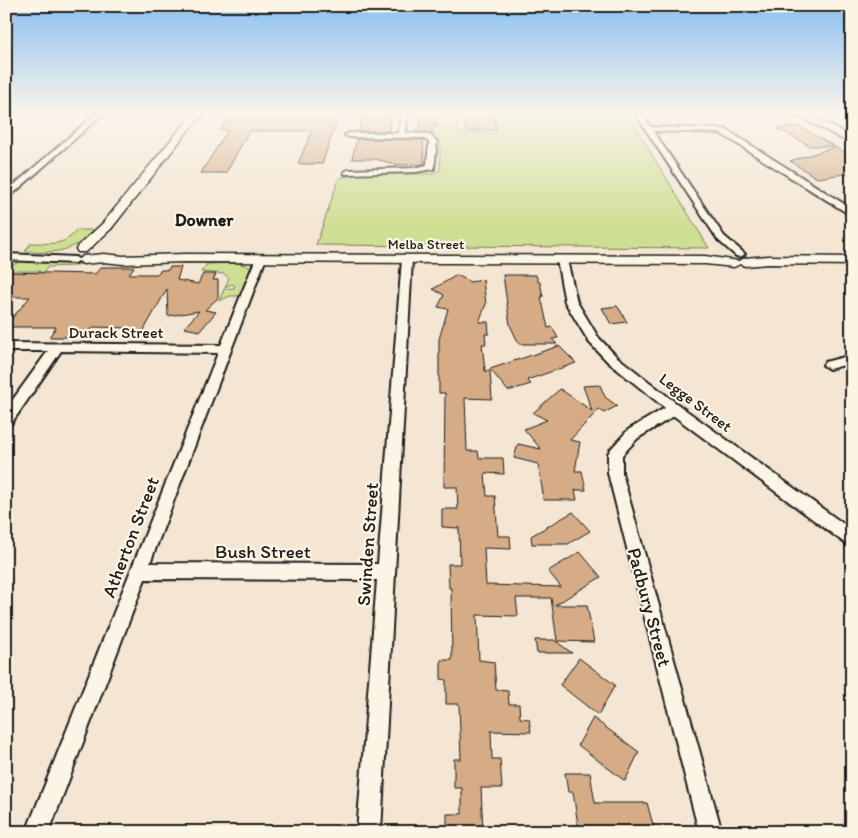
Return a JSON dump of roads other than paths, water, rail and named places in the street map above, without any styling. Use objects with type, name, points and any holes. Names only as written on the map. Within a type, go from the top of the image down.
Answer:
[{"type":"street","points":[[6,197],[58,151]]},
{"type":"street","points":[[79,255],[107,226],[167,151]]},
{"type":"street","points":[[348,172],[416,170],[431,167],[432,151]]},
{"type":"street","points":[[663,151],[721,238],[740,258]]},
{"type":"street","points":[[753,151],[852,214]]},
{"type":"street","points":[[98,250],[107,226]]},
{"type":"street","points":[[721,238],[724,258],[740,258]]},
{"type":"street","name":"Melba Street","points":[[79,255],[90,247],[147,258]]},
{"type":"street","name":"Melba Street","points":[[705,260],[724,254]]},
{"type":"street","name":"Melba Street","points":[[6,257],[79,255],[123,260],[147,258],[562,260],[705,260],[740,258],[851,262]]},
{"type":"street","name":"Atherton Street","points":[[37,832],[261,258]]},
{"type":"street","name":"Swinden Street","points":[[369,832],[407,259]]},
{"type":"street","name":"Legge Street","points":[[562,260],[571,302],[594,339],[627,373],[852,539]]},
{"type":"street","name":"Durack Street","points":[[6,347],[226,349]]},
{"type":"street","points":[[6,420],[57,348]]},
{"type":"street","points":[[828,365],[852,359]]},
{"type":"street","name":"Padbury Street","points":[[675,409],[633,434],[615,454],[615,473],[711,832]]},
{"type":"street","name":"Bush Street","points":[[140,571],[386,572]]},
{"type":"district","name":"Downer","points":[[204,220]]}]
